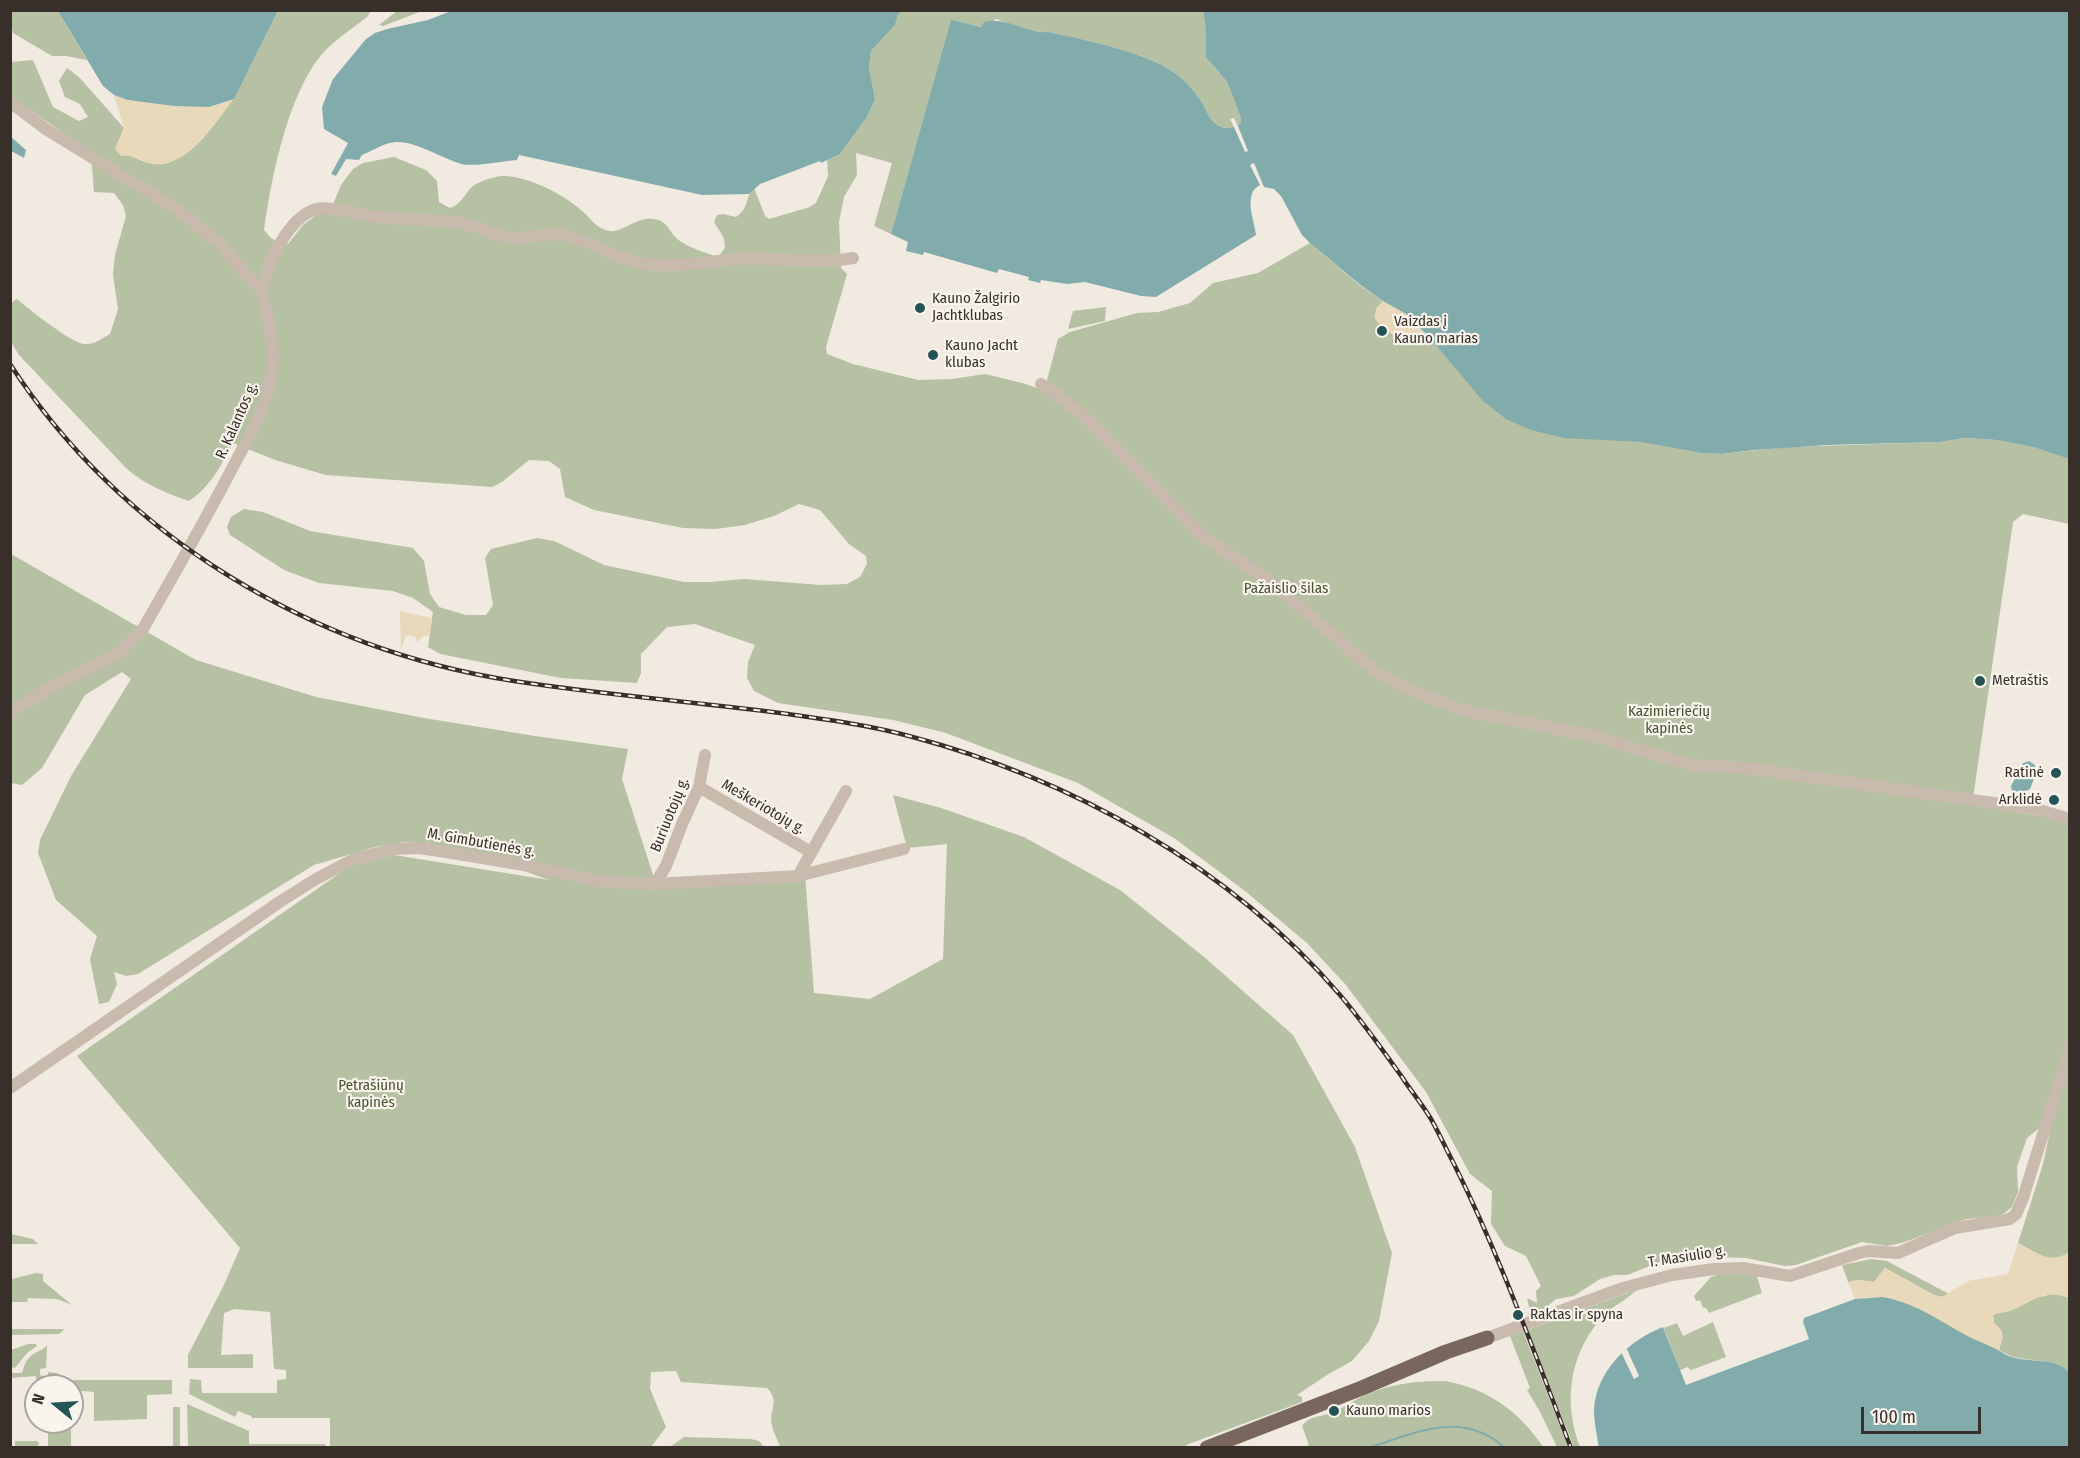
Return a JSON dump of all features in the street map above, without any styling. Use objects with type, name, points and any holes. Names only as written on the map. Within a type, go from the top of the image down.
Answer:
[{"type":"main road","name":"T. Masiulio g.","points":[[1207,1448],[1362,1388],[1446,1352],[1487,1338]]},
{"type":"street","points":[[10,102],[47,130],[178,210],[219,244],[262,289],[265,276],[285,236],[302,216],[323,207],[370,216],[460,223],[517,238],[552,233],[570,237],[614,256],[661,266],[686,266],[739,259],[840,260],[853,258]]},
{"type":"street","name":"R. Kalantos g.","points":[[10,712],[58,683],[117,655],[144,627],[206,520],[252,431],[268,390],[273,369],[262,289]]},
{"type":"street","points":[[1041,384],[1093,424],[1200,534],[1272,583],[1376,672],[1408,689],[1462,710],[1599,737],[1694,765],[1746,768],[2036,809],[2070,819]]},
{"type":"street","name":"Buriuotojų g.","points":[[656,884],[666,866],[699,787],[705,754]]},
{"type":"street","name":"Meškeriotojų g.","points":[[699,787],[811,852]]},
{"type":"street","name":"Meškeriotojų g.","points":[[798,876],[846,791]]},
{"type":"street","name":"M. Gimbutienės g.","points":[[10,1088],[278,903],[354,859],[394,849],[419,848],[524,865],[604,882],[656,884],[798,876],[904,849]]},
{"type":"street","name":"T. Masiulio g.","points":[[1487,1338],[1623,1288],[1672,1275],[1714,1269],[1743,1268],[1790,1276],[1868,1251],[1898,1253],[1955,1228],[2010,1219],[2016,1214],[2023,1198],[2070,1048]]},
{"type":"green space","points":[[10,11],[58,11],[87,60],[52,56],[13,33]]},
{"type":"green space","name":"Pažaislio šilas","points":[[278,11],[371,11],[367,17],[320,56],[296,100],[281,144],[267,210],[264,230],[272,239],[288,244],[303,225],[334,202],[341,185],[353,169],[363,163],[394,157],[426,170],[437,181],[439,202],[450,208],[457,204],[475,184],[496,177],[513,177],[555,192],[574,204],[595,224],[605,230],[617,230],[640,220],[659,220],[684,244],[718,257],[725,248],[724,238],[714,222],[717,215],[736,217],[745,207],[754,188],[765,216],[769,219],[810,207],[816,203],[828,176],[827,160],[840,154],[867,117],[875,99],[869,67],[871,51],[895,25],[902,11],[1203,11],[1214,67],[1227,82],[1240,115],[1241,122],[1238,126],[1234,118],[1230,119],[1234,127],[1218,126],[1211,119],[1196,94],[1180,77],[1152,60],[1136,54],[1049,32],[1029,30],[996,19],[982,27],[951,21],[891,234],[874,226],[892,163],[856,153],[857,175],[844,197],[839,222],[841,268],[847,274],[826,347],[827,354],[853,364],[918,380],[952,379],[985,374],[1044,391],[1058,339],[1070,332],[1137,313],[1158,312],[1190,303],[1213,283],[1258,273],[1310,243],[1358,284],[1383,301],[1376,309],[1418,341],[1428,336],[1464,377],[1604,439],[1721,454],[1788,447],[1940,442],[1965,438],[1997,440],[2033,447],[2069,459],[2069,524],[2023,514],[2013,522],[1972,805],[2059,819],[2069,826],[2069,1252],[2056,1258],[2050,1258],[2018,1243],[2043,1164],[2053,1117],[2027,1138],[2017,1167],[2018,1192],[2012,1207],[1999,1216],[1966,1219],[1905,1242],[1887,1246],[1862,1242],[1796,1265],[1785,1266],[1746,1258],[1679,1258],[1660,1262],[1627,1275],[1614,1275],[1600,1279],[1574,1296],[1556,1299],[1538,1314],[1531,1314],[1527,1298],[1537,1303],[1536,1291],[1541,1286],[1526,1256],[1505,1246],[1491,1224],[1492,1191],[1470,1174],[1426,1092],[1346,985],[1307,943],[1245,891],[1174,838],[1078,783],[946,733],[893,720],[778,703],[754,691],[747,678],[748,662],[755,645],[695,624],[667,627],[641,654],[641,673],[637,683],[561,678],[440,654],[428,647],[433,612],[413,598],[393,591],[319,583],[284,570],[230,535],[227,527],[231,517],[244,509],[263,512],[310,531],[413,548],[424,561],[430,594],[439,607],[466,615],[486,615],[493,605],[485,558],[491,549],[537,538],[554,541],[604,565],[684,582],[744,579],[821,585],[847,584],[860,577],[867,564],[866,556],[849,544],[820,510],[799,504],[774,516],[745,525],[716,529],[683,528],[594,510],[565,497],[560,469],[549,461],[529,460],[502,482],[492,487],[326,475],[275,460],[233,443],[209,482],[189,501],[141,480],[127,469],[19,355],[11,342],[11,303],[17,299],[50,325],[78,342],[91,344],[110,334],[118,309],[113,275],[115,255],[126,216],[123,205],[114,193],[94,192],[91,153],[26,107],[11,112],[11,62],[33,60],[53,107],[79,121],[88,117],[80,104],[65,97],[59,81],[67,68],[79,77],[124,128],[115,149],[144,161],[162,164],[180,157],[198,143],[215,124],[245,76]]},
{"type":"green space","points":[[397,11],[422,11],[383,26],[379,25]]},
{"type":"green space","points":[[1106,307],[1105,321],[1068,329],[1073,311]]},
{"type":"green space","name":"Petrašiūnų kapinės","points":[[11,554],[196,660],[316,697],[424,718],[628,749],[622,779],[656,884],[805,875],[814,993],[870,999],[943,959],[947,844],[907,848],[893,795],[941,808],[1024,837],[1120,890],[1203,956],[1293,1035],[1355,1147],[1392,1253],[1379,1321],[1369,1341],[1352,1361],[1297,1395],[1302,1397],[1302,1402],[1185,1447],[780,1447],[771,1420],[774,1402],[767,1388],[681,1382],[676,1371],[651,1372],[650,1389],[666,1427],[651,1447],[330,1447],[330,1418],[252,1418],[238,1411],[235,1417],[189,1394],[190,1379],[201,1380],[202,1393],[277,1393],[277,1380],[286,1379],[286,1370],[274,1369],[270,1312],[234,1309],[224,1313],[221,1355],[253,1354],[253,1368],[188,1368],[188,1355],[240,1248],[77,1056],[350,866],[394,855],[549,880],[469,851],[432,844],[404,842],[375,847],[314,865],[138,974],[126,976],[114,972],[117,984],[109,1002],[99,1004],[90,959],[97,936],[56,900],[38,853],[40,840],[71,776],[131,679],[122,672],[85,695],[42,768],[22,785],[11,783]]},
{"type":"green space","points":[[11,1234],[33,1239],[38,1244],[11,1244]]},
{"type":"green space","points":[[10,1251],[12,1279],[36,1273],[43,1274],[43,1281],[72,1305],[57,1299],[28,1298],[27,1302],[11,1302]]},
{"type":"green space","points":[[1871,1259],[1887,1261],[1949,1294],[1942,1297],[1934,1295],[1885,1268],[1874,1282],[1858,1280],[1848,1282],[1842,1265]]},
{"type":"green space","points":[[1719,1274],[1754,1274],[1757,1276],[1762,1293],[1709,1313],[1706,1308],[1703,1308],[1700,1300],[1696,1301],[1694,1296],[1711,1277]]},
{"type":"green space","points":[[1636,1290],[1606,1313],[1594,1327],[1577,1359],[1573,1376],[1571,1411],[1580,1447],[1574,1447],[1527,1330]]},
{"type":"green space","points":[[2057,1293],[2069,1298],[2069,1372],[2054,1364],[2008,1355],[1999,1350],[2003,1335],[1994,1323],[1993,1315],[2010,1311],[2031,1299]]},
{"type":"green space","points":[[1713,1322],[1726,1357],[1694,1369],[1690,1370],[1688,1367],[1680,1370],[1664,1328],[1677,1323],[1683,1336]]},
{"type":"green space","points":[[12,1329],[65,1329],[59,1334],[12,1335]]},
{"type":"green space","points":[[1523,1331],[1568,1447],[1557,1447],[1527,1390],[1530,1388],[1510,1336]]},
{"type":"green space","points":[[28,1344],[37,1346],[27,1353],[15,1368],[11,1367],[11,1350]]},
{"type":"green space","points":[[47,1345],[46,1368],[40,1369],[40,1374],[24,1374],[24,1377],[11,1378],[11,1373],[22,1373],[28,1359]]},
{"type":"green space","points":[[84,1380],[172,1380],[172,1394],[147,1395],[147,1419],[94,1421],[94,1392],[84,1391]]},
{"type":"green space","points":[[1445,1381],[1475,1389],[1501,1404],[1524,1423],[1543,1447],[1304,1447],[1309,1445],[1302,1426],[1311,1419],[1331,1413],[1369,1393],[1390,1386]]},
{"type":"green space","points":[[187,1404],[249,1431],[249,1444],[325,1444],[326,1447],[188,1447]]},
{"type":"green space","points":[[173,1407],[180,1407],[180,1447],[173,1447]]},
{"type":"green space","points":[[48,1434],[71,1434],[71,1447],[48,1447]]},
{"type":"green space","points":[[684,1437],[751,1439],[759,1441],[764,1447],[670,1447]]},
{"type":"green space","points":[[15,1441],[37,1441],[39,1443],[38,1447],[15,1447]]},
{"type":"sand","points":[[114,95],[128,100],[209,107],[234,99],[193,148],[172,161],[155,164],[121,156],[115,149],[124,128]]},
{"type":"sand","points":[[1383,301],[1406,314],[1428,336],[1411,344],[1396,338],[1375,318],[1376,311]]},
{"type":"sand","points":[[400,611],[432,618],[429,636],[423,636],[417,642],[415,637],[406,635],[401,650]]},
{"type":"sand","points":[[2018,1243],[2050,1258],[2056,1258],[2069,1252],[2069,1298],[2052,1294],[2045,1295],[2010,1311],[1993,1315],[1994,1323],[2002,1335],[1999,1350],[1900,1301],[1871,1297],[1855,1299],[1848,1282],[1858,1280],[1874,1282],[1885,1268],[1934,1295],[1942,1297],[1968,1281],[2008,1274]]},
{"type":"water","points":[[58,11],[278,11],[234,99],[209,107],[174,106],[128,100],[114,95],[103,86]]},
{"type":"water","points":[[451,11],[902,11],[895,25],[871,51],[869,67],[875,99],[867,117],[840,154],[760,184],[749,194],[702,195],[519,155],[517,160],[468,165],[404,142],[383,145],[362,155],[359,160],[346,159],[336,176],[331,174],[348,143],[324,129],[322,107],[333,79],[366,39],[375,33],[428,20]]},
{"type":"water","points":[[1203,11],[2069,11],[2069,459],[2033,447],[1997,440],[1965,438],[1940,442],[1827,445],[1721,454],[1701,453],[1640,442],[1564,438],[1531,430],[1506,419],[1483,401],[1428,336],[1406,314],[1359,284],[1310,243],[1302,235],[1281,196],[1274,189],[1264,187],[1254,163],[1250,165],[1260,185],[1255,189],[1251,201],[1256,235],[1156,297],[1141,296],[1085,282],[1067,284],[1041,280],[1040,283],[1028,280],[1029,277],[999,269],[997,273],[924,252],[923,255],[906,251],[908,242],[891,234],[951,20],[981,27],[984,22],[1001,21],[1100,44],[1153,61],[1168,68],[1186,82],[1216,124],[1227,128],[1234,127],[1245,152],[1248,151],[1238,126],[1241,122],[1240,115],[1227,82],[1206,57],[1206,28]]},
{"type":"water","points":[[11,137],[26,150],[24,158],[11,151]]},
{"type":"water","points":[[2029,761],[2035,765],[2036,773],[2030,789],[2024,792],[2012,791],[2011,786],[2023,763]]},
{"type":"water","points":[[1882,1297],[1914,1307],[2008,1356],[2049,1362],[2063,1367],[2069,1372],[2069,1447],[1599,1448],[1594,1410],[1601,1382],[1616,1359],[1650,1333],[1663,1327],[1686,1385],[1809,1339],[1803,1322],[1804,1318],[1855,1299]]},
{"type":"pier","points":[[1625,1345],[1639,1376],[1634,1379],[1621,1352],[1626,1350]]},
{"type":"waterway","points":[[1368,1448],[1421,1431],[1455,1427],[1472,1429],[1489,1436],[1505,1448]]},
{"type":"railway","points":[[10,364],[56,426],[108,482],[166,532],[229,576],[296,613],[366,643],[439,666],[514,681],[788,714],[909,736],[970,754],[1030,776],[1144,833],[1198,868],[1249,906],[1296,949],[1340,995],[1428,1113],[1471,1199],[1516,1304],[1571,1448]]},
{"type":"place","name":"Kauno Žalgirio Jachtklubas","points":[[920,308]]},
{"type":"place","name":"Vaizdas į Kauno marias","points":[[1382,331]]},
{"type":"place","name":"Kauno Jacht klubas","points":[[933,355]]},
{"type":"place","name":"Metraštis","points":[[1980,681]]},
{"type":"place","name":"Ratinė","points":[[2056,773]]},
{"type":"place","name":"Arklidė","points":[[2054,800]]},
{"type":"place","name":"Raktas ir spyna","points":[[1518,1315]]},
{"type":"place","name":"Kauno marios","points":[[1334,1411]]},
{"type":"park label","name":"Kazimieriečių kapinės","points":[[1669,720]]}]
